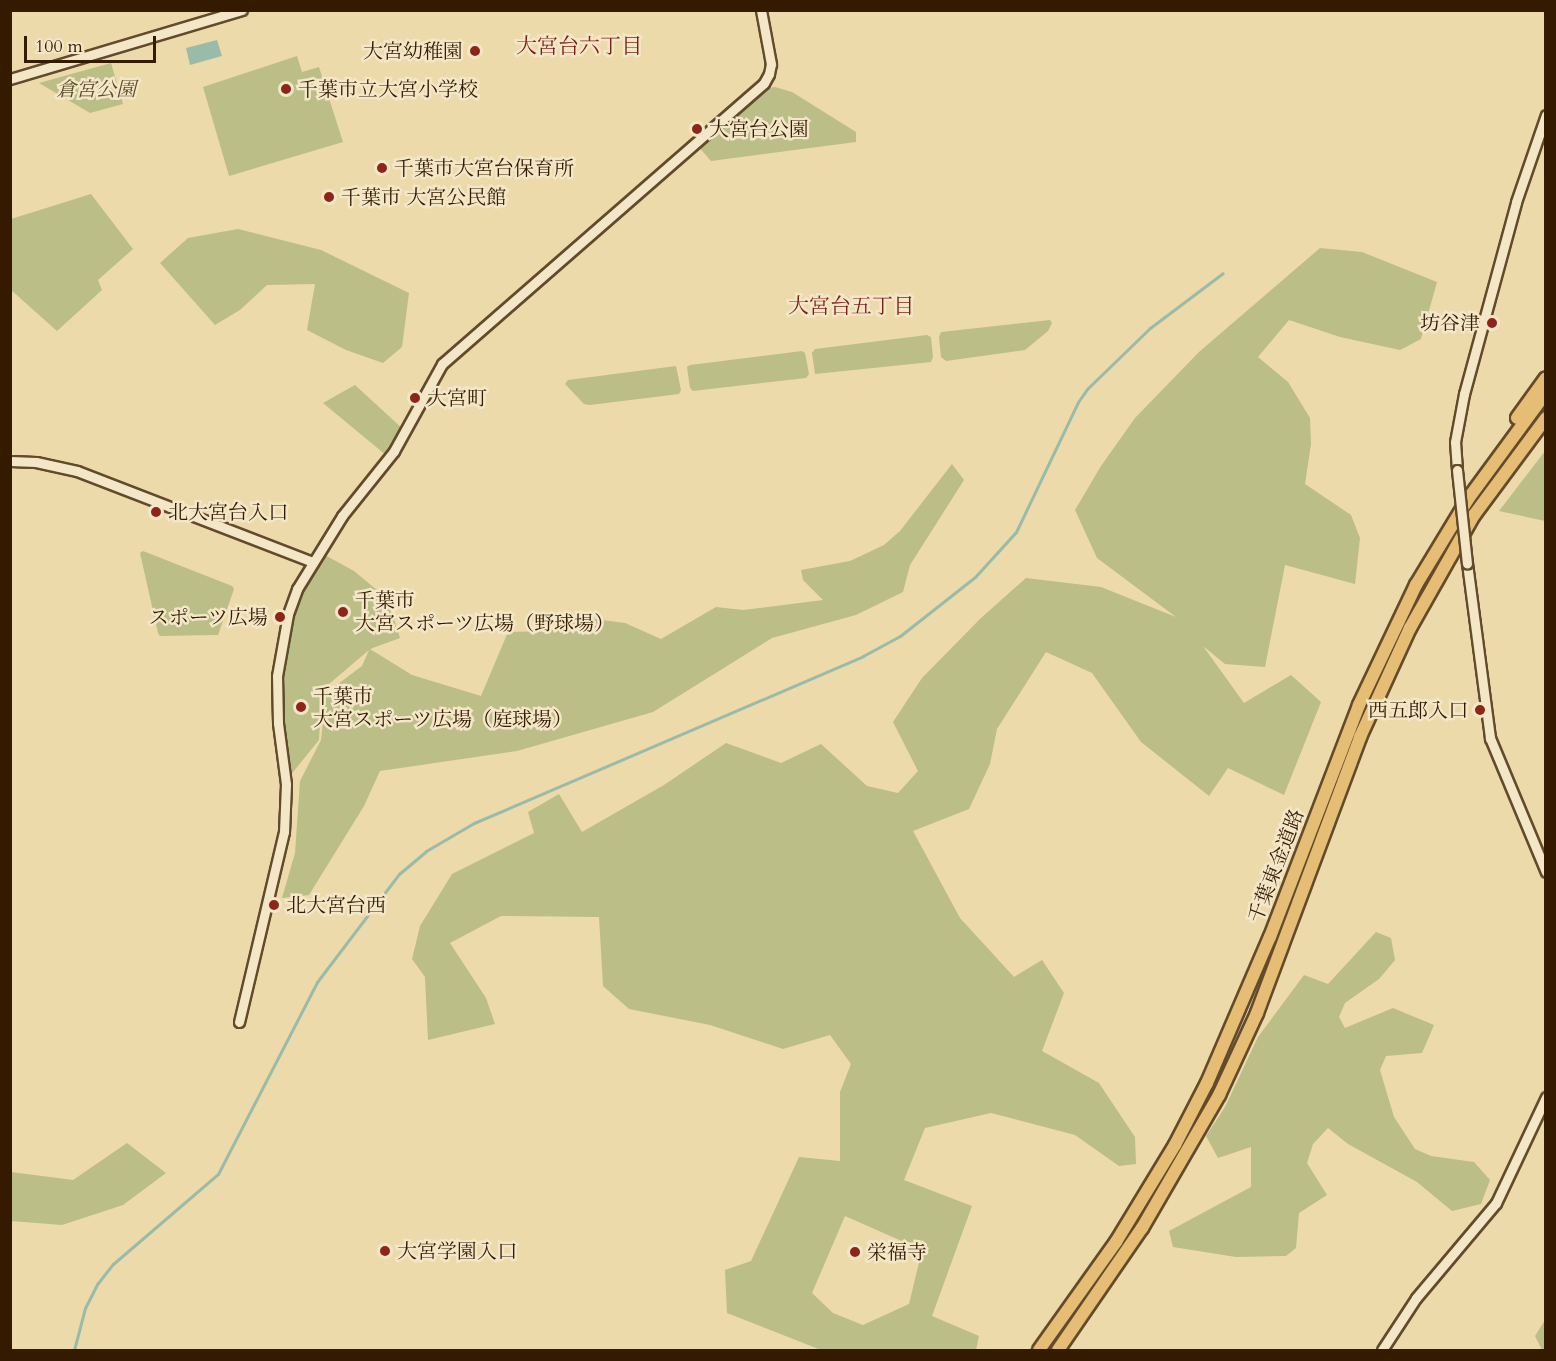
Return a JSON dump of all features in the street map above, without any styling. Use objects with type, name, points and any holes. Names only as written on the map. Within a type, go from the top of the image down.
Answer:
[{"type":"highway","points":[[1446,534],[1467,492],[1545,378]]},
{"type":"highway","name":"千葉東金道路","points":[[1039,1350],[1116,1242],[1175,1145],[1207,1083],[1266,948],[1359,705],[1411,595],[1446,534],[1545,393]]},
{"type":"highway","name":"千葉東金道路","points":[[1058,1350],[1142,1228],[1219,1095],[1257,1013],[1360,737],[1410,628],[1474,515],[1545,418]]},
{"type":"street","points":[[10,80],[242,10]]},
{"type":"street","points":[[239,1022],[284,832],[286,783],[276,700],[280,654],[288,614],[297,589],[342,516],[394,451],[442,364],[764,83],[771,64],[761,10]]},
{"type":"street","points":[[1545,115],[1516,202],[1464,394],[1455,442],[1467,563],[1491,738],[1545,872]]},
{"type":"street","points":[[10,461],[36,462],[77,471],[313,561]]},
{"type":"street","points":[[1382,1350],[1416,1298],[1496,1203],[1545,1097]]},
{"type":"green space","points":[[297,56],[302,72],[319,67],[343,142],[229,176],[203,87]]},
{"type":"green space","name":"倉宮公園","points":[[111,63],[123,104],[90,113],[39,83]]},
{"type":"green space","points":[[775,87],[792,92],[856,132],[856,142],[711,161],[697,145],[763,89]]},
{"type":"green space","points":[[91,194],[133,249],[98,280],[102,290],[57,331],[11,290],[11,219]]},
{"type":"green space","points":[[238,229],[321,250],[409,293],[402,347],[383,363],[346,350],[307,330],[315,284],[267,285],[240,310],[215,325],[160,263],[188,238]]},
{"type":"green space","points":[[1320,248],[1362,252],[1437,282],[1421,339],[1400,350],[1340,337],[1289,320],[1258,357],[1288,382],[1310,418],[1311,444],[1305,484],[1351,515],[1360,538],[1355,584],[1285,565],[1265,667],[1225,664],[1203,646],[1244,703],[1291,675],[1321,702],[1284,795],[1228,768],[1209,796],[1141,742],[1092,673],[1046,652],[997,729],[990,764],[969,809],[913,831],[960,918],[1014,977],[1042,960],[1064,993],[1042,1051],[1099,1083],[1135,1137],[1136,1164],[1119,1166],[1075,1135],[991,1113],[925,1128],[904,1180],[972,1206],[932,1316],[979,1336],[976,1350],[821,1350],[727,1313],[725,1270],[751,1261],[799,1157],[840,1161],[840,1092],[851,1064],[830,1035],[783,1049],[710,1025],[629,1009],[603,986],[599,917],[501,916],[450,943],[486,998],[495,1024],[428,1040],[425,977],[412,959],[420,926],[452,874],[534,833],[528,812],[559,794],[582,832],[664,785],[726,743],[781,763],[821,744],[867,786],[898,793],[918,771],[893,722],[922,678],[981,618],[1026,578],[1101,587],[1176,617],[1097,558],[1075,510],[1101,466],[1135,418],[1199,352]],"holes":[[[845,1216],[922,1250],[909,1304],[863,1325],[833,1313],[812,1293]]]},
{"type":"green space","points":[[1050,320],[1052,323],[1048,331],[1025,350],[946,361],[941,357],[939,337],[941,332]]},
{"type":"green space","points":[[927,335],[931,337],[933,357],[931,362],[815,374],[812,353],[815,349]]},
{"type":"green space","points":[[802,351],[805,353],[809,374],[806,378],[693,391],[690,388],[687,367],[690,365]]},
{"type":"green space","points":[[676,366],[681,390],[679,394],[590,405],[584,404],[565,384],[568,380]]},
{"type":"green space","points":[[355,385],[404,430],[387,456],[323,403]]},
{"type":"green space","points":[[1545,451],[1545,521],[1499,511]]},
{"type":"green space","points":[[952,464],[964,480],[910,565],[903,592],[856,615],[772,638],[653,712],[517,751],[380,771],[364,806],[309,895],[282,898],[295,853],[300,781],[321,740],[326,693],[362,666],[369,650],[322,690],[319,740],[289,777],[281,724],[281,679],[295,607],[323,554],[354,571],[383,595],[400,638],[370,649],[412,675],[481,696],[508,632],[550,631],[587,618],[625,623],[661,639],[716,607],[743,610],[823,600],[803,580],[801,570],[850,561],[884,545],[900,531]]},
{"type":"green space","points":[[143,551],[232,586],[234,589],[218,635],[160,636],[140,553]]},
{"type":"green space","points":[[1376,932],[1391,938],[1395,960],[1379,979],[1345,1003],[1339,1017],[1345,1028],[1393,1008],[1434,1025],[1422,1053],[1386,1056],[1380,1070],[1394,1117],[1415,1149],[1431,1156],[1474,1162],[1490,1180],[1481,1204],[1452,1211],[1417,1182],[1348,1144],[1328,1128],[1313,1144],[1307,1163],[1327,1195],[1299,1213],[1296,1248],[1286,1256],[1236,1257],[1173,1247],[1169,1231],[1251,1187],[1251,1147],[1218,1158],[1206,1136],[1225,1107],[1258,1037],[1304,975],[1328,984]]},
{"type":"green space","points":[[127,1143],[166,1173],[123,1205],[62,1225],[11,1221],[11,1172],[73,1180]]},
{"type":"green space","points":[[1545,1320],[1545,1350],[1542,1350],[1535,1336]]},
{"type":"shaded area","points":[[217,40],[222,56],[190,65],[186,48]]},
{"type":"waterway","points":[[74,1350],[85,1308],[98,1283],[113,1264],[218,1174],[317,982],[399,874],[426,851],[474,823],[863,656],[900,636],[975,577],[1016,532],[1078,402],[1087,389],[1150,328],[1223,273]]},
{"type":"place","name":"大宮幼稚園","points":[[475,51]]},
{"type":"place","name":"千葉市立大宮小学校","points":[[286,89]]},
{"type":"place","name":"大宮台公園","points":[[697,129]]},
{"type":"place","name":"千葉市大宮台保育所","points":[[382,168]]},
{"type":"place","name":"千葉市 大宮公民館","points":[[329,197]]},
{"type":"place","name":"坊谷津","points":[[1492,323]]},
{"type":"place","name":"大宮町","points":[[415,398]]},
{"type":"place","name":"北大宮台入口","points":[[156,512]]},
{"type":"place","name":"千葉市 大宮スポーツ広場（野球場）","points":[[343,612]]},
{"type":"place","name":"スポーツ広場","points":[[280,617]]},
{"type":"place","name":"千葉市 大宮スポーツ広場（庭球場）","points":[[301,707]]},
{"type":"place","name":"西五郎入口","points":[[1480,710]]},
{"type":"place","name":"北大宮台西","points":[[274,905]]},
{"type":"place","name":"大宮学園入口","points":[[385,1251]]},
{"type":"place","name":"栄福寺","points":[[855,1252]]},
{"type":"district","name":"大宮台六丁目","points":[[579,47]]},
{"type":"district","name":"大宮台五丁目","points":[[851,307]]}]
